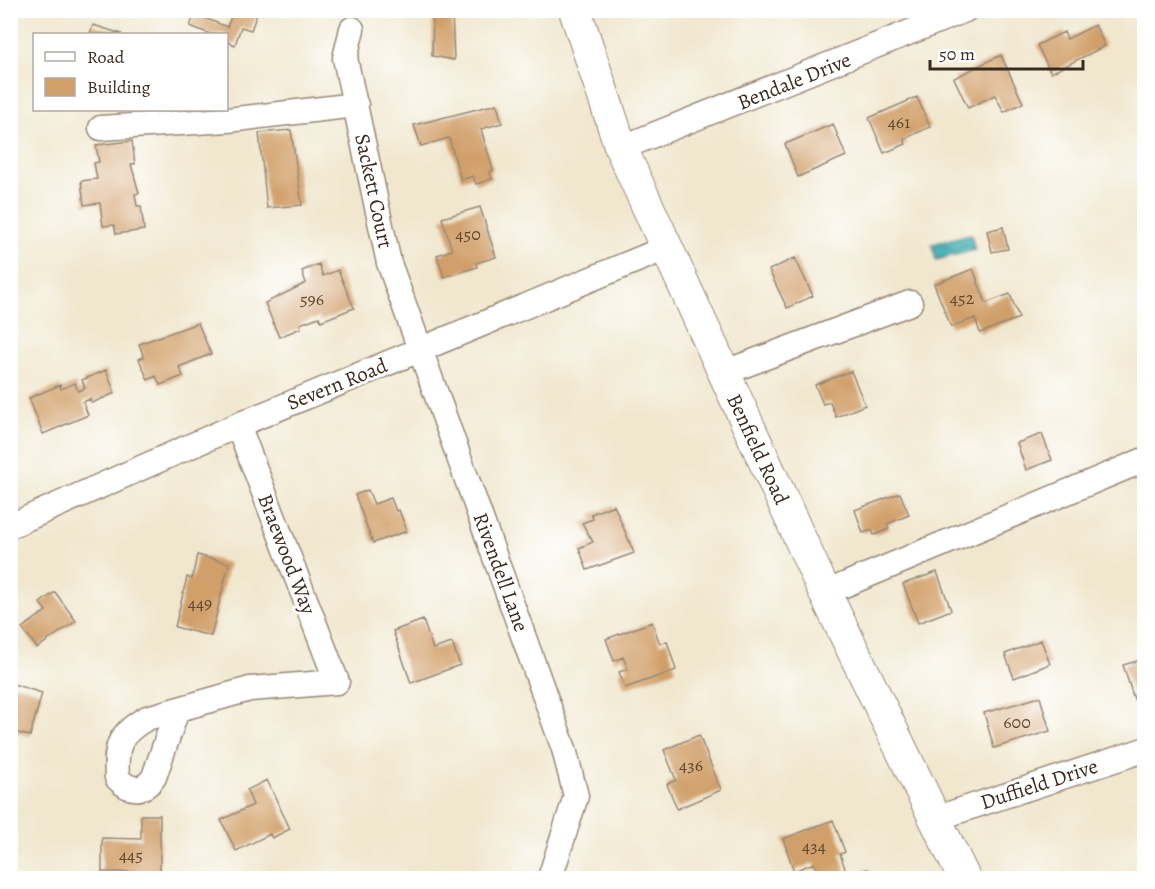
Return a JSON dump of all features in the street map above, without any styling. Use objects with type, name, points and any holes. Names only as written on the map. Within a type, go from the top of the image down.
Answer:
[{"type":"main road","name":"Benfield Road","points":[[575,10],[621,148],[825,593],[964,879]]},
{"type":"street","name":"Bendale Drive","points":[[621,148],[919,20],[965,10]]},
{"type":"street","name":"Sackett Court","points":[[352,29],[345,58],[389,262],[421,350]]},
{"type":"street","points":[[101,128],[228,120],[356,105]]},
{"type":"street","name":"Severn Road","points":[[12,527],[238,425],[666,248]]},
{"type":"street","points":[[723,373],[910,303]]},
{"type":"street","name":"Rivendell Lane","points":[[421,350],[564,749],[576,796],[550,879]]},
{"type":"street","name":"Braewood Way","points":[[177,710],[250,689],[337,682],[238,425]]},
{"type":"street","points":[[825,593],[1144,460]]},
{"type":"street","name":"Duffield Drive","points":[[934,819],[1144,750]]},
{"type":"water","points":[[971,234],[975,250],[936,260],[932,244]]},
{"type":"building","points":[[234,10],[248,10],[257,14],[251,30],[241,27],[235,45],[228,42],[228,33],[208,33],[190,26],[195,14],[227,27]]},
{"type":"building","points":[[452,11],[454,60],[432,56],[433,12]]},
{"type":"building","points":[[93,25],[119,33],[90,33]]},
{"type":"building","points":[[1095,25],[1105,46],[1051,73],[1037,45],[1064,32],[1067,39]]},
{"type":"building","points":[[1001,55],[1023,103],[1004,112],[995,95],[968,108],[954,78]]},
{"type":"building","points":[[917,97],[930,127],[904,139],[906,144],[884,153],[869,118]]},
{"type":"building","points":[[497,104],[502,123],[481,129],[493,170],[490,172],[492,179],[476,184],[473,176],[461,180],[449,138],[421,146],[414,125]]},
{"type":"building","points":[[833,124],[846,156],[798,177],[785,144]]},
{"type":"building","points":[[291,130],[302,205],[267,208],[259,133]]},
{"type":"building","points":[[132,141],[135,164],[131,164],[139,193],[135,194],[137,206],[141,206],[144,230],[116,234],[114,225],[103,226],[100,203],[84,205],[81,181],[97,179],[94,163],[99,162],[96,145]]},
{"type":"building","points":[[480,207],[496,257],[476,263],[477,267],[444,277],[437,255],[452,250],[442,218]]},
{"type":"building","points":[[1003,227],[1008,249],[992,252],[987,231]]},
{"type":"building","points":[[795,258],[813,296],[787,308],[769,270]]},
{"type":"building","points":[[319,264],[323,276],[338,270],[354,308],[321,321],[319,317],[300,324],[301,328],[279,337],[265,303],[306,283],[302,271]]},
{"type":"building","points":[[973,269],[986,303],[1010,294],[1019,318],[980,333],[975,318],[951,327],[934,284]]},
{"type":"building","points":[[198,323],[211,354],[179,367],[183,376],[160,385],[156,376],[148,380],[139,359],[144,357],[139,344]]},
{"type":"building","points":[[106,370],[115,393],[92,403],[90,399],[83,402],[88,415],[43,434],[29,398],[60,385],[61,389],[75,383],[78,391],[85,388],[82,380]]},
{"type":"building","points":[[851,371],[865,405],[836,417],[830,402],[823,404],[815,385]]},
{"type":"building","points":[[1042,434],[1052,460],[1026,470],[1017,443]]},
{"type":"building","points":[[368,490],[374,504],[391,498],[396,511],[399,510],[407,531],[373,543],[355,495]]},
{"type":"building","points":[[900,493],[909,515],[887,524],[889,529],[874,535],[872,530],[863,533],[855,510]]},
{"type":"building","points":[[614,505],[634,553],[587,570],[579,548],[593,542],[582,523],[593,519],[591,514]]},
{"type":"building","points":[[197,555],[229,563],[211,636],[175,627],[187,577],[192,579]]},
{"type":"building","points":[[937,572],[951,610],[918,623],[903,584]]},
{"type":"building","points":[[55,592],[76,621],[37,648],[22,628],[46,611],[40,603]]},
{"type":"building","points":[[423,620],[433,649],[452,643],[460,665],[411,683],[393,631]]},
{"type":"building","points":[[652,622],[660,644],[667,641],[676,670],[625,688],[619,672],[628,669],[623,657],[614,661],[606,639]]},
{"type":"building","points":[[1041,640],[1050,664],[1014,678],[1005,654]]},
{"type":"building","points":[[1144,659],[1144,696],[1134,699],[1123,665]]},
{"type":"building","points":[[10,683],[42,693],[30,736],[10,731]]},
{"type":"building","points":[[1040,697],[1050,731],[994,748],[984,713]]},
{"type":"building","points":[[699,735],[721,790],[677,809],[667,784],[676,780],[664,750]]},
{"type":"building","points":[[267,780],[290,829],[272,838],[270,834],[236,851],[221,820],[253,805],[247,790]]},
{"type":"building","points":[[141,815],[160,815],[160,872],[102,872],[102,838],[141,839]]},
{"type":"building","points":[[833,820],[845,852],[840,854],[848,877],[868,869],[872,878],[820,878],[814,863],[794,871],[783,839]]}]
